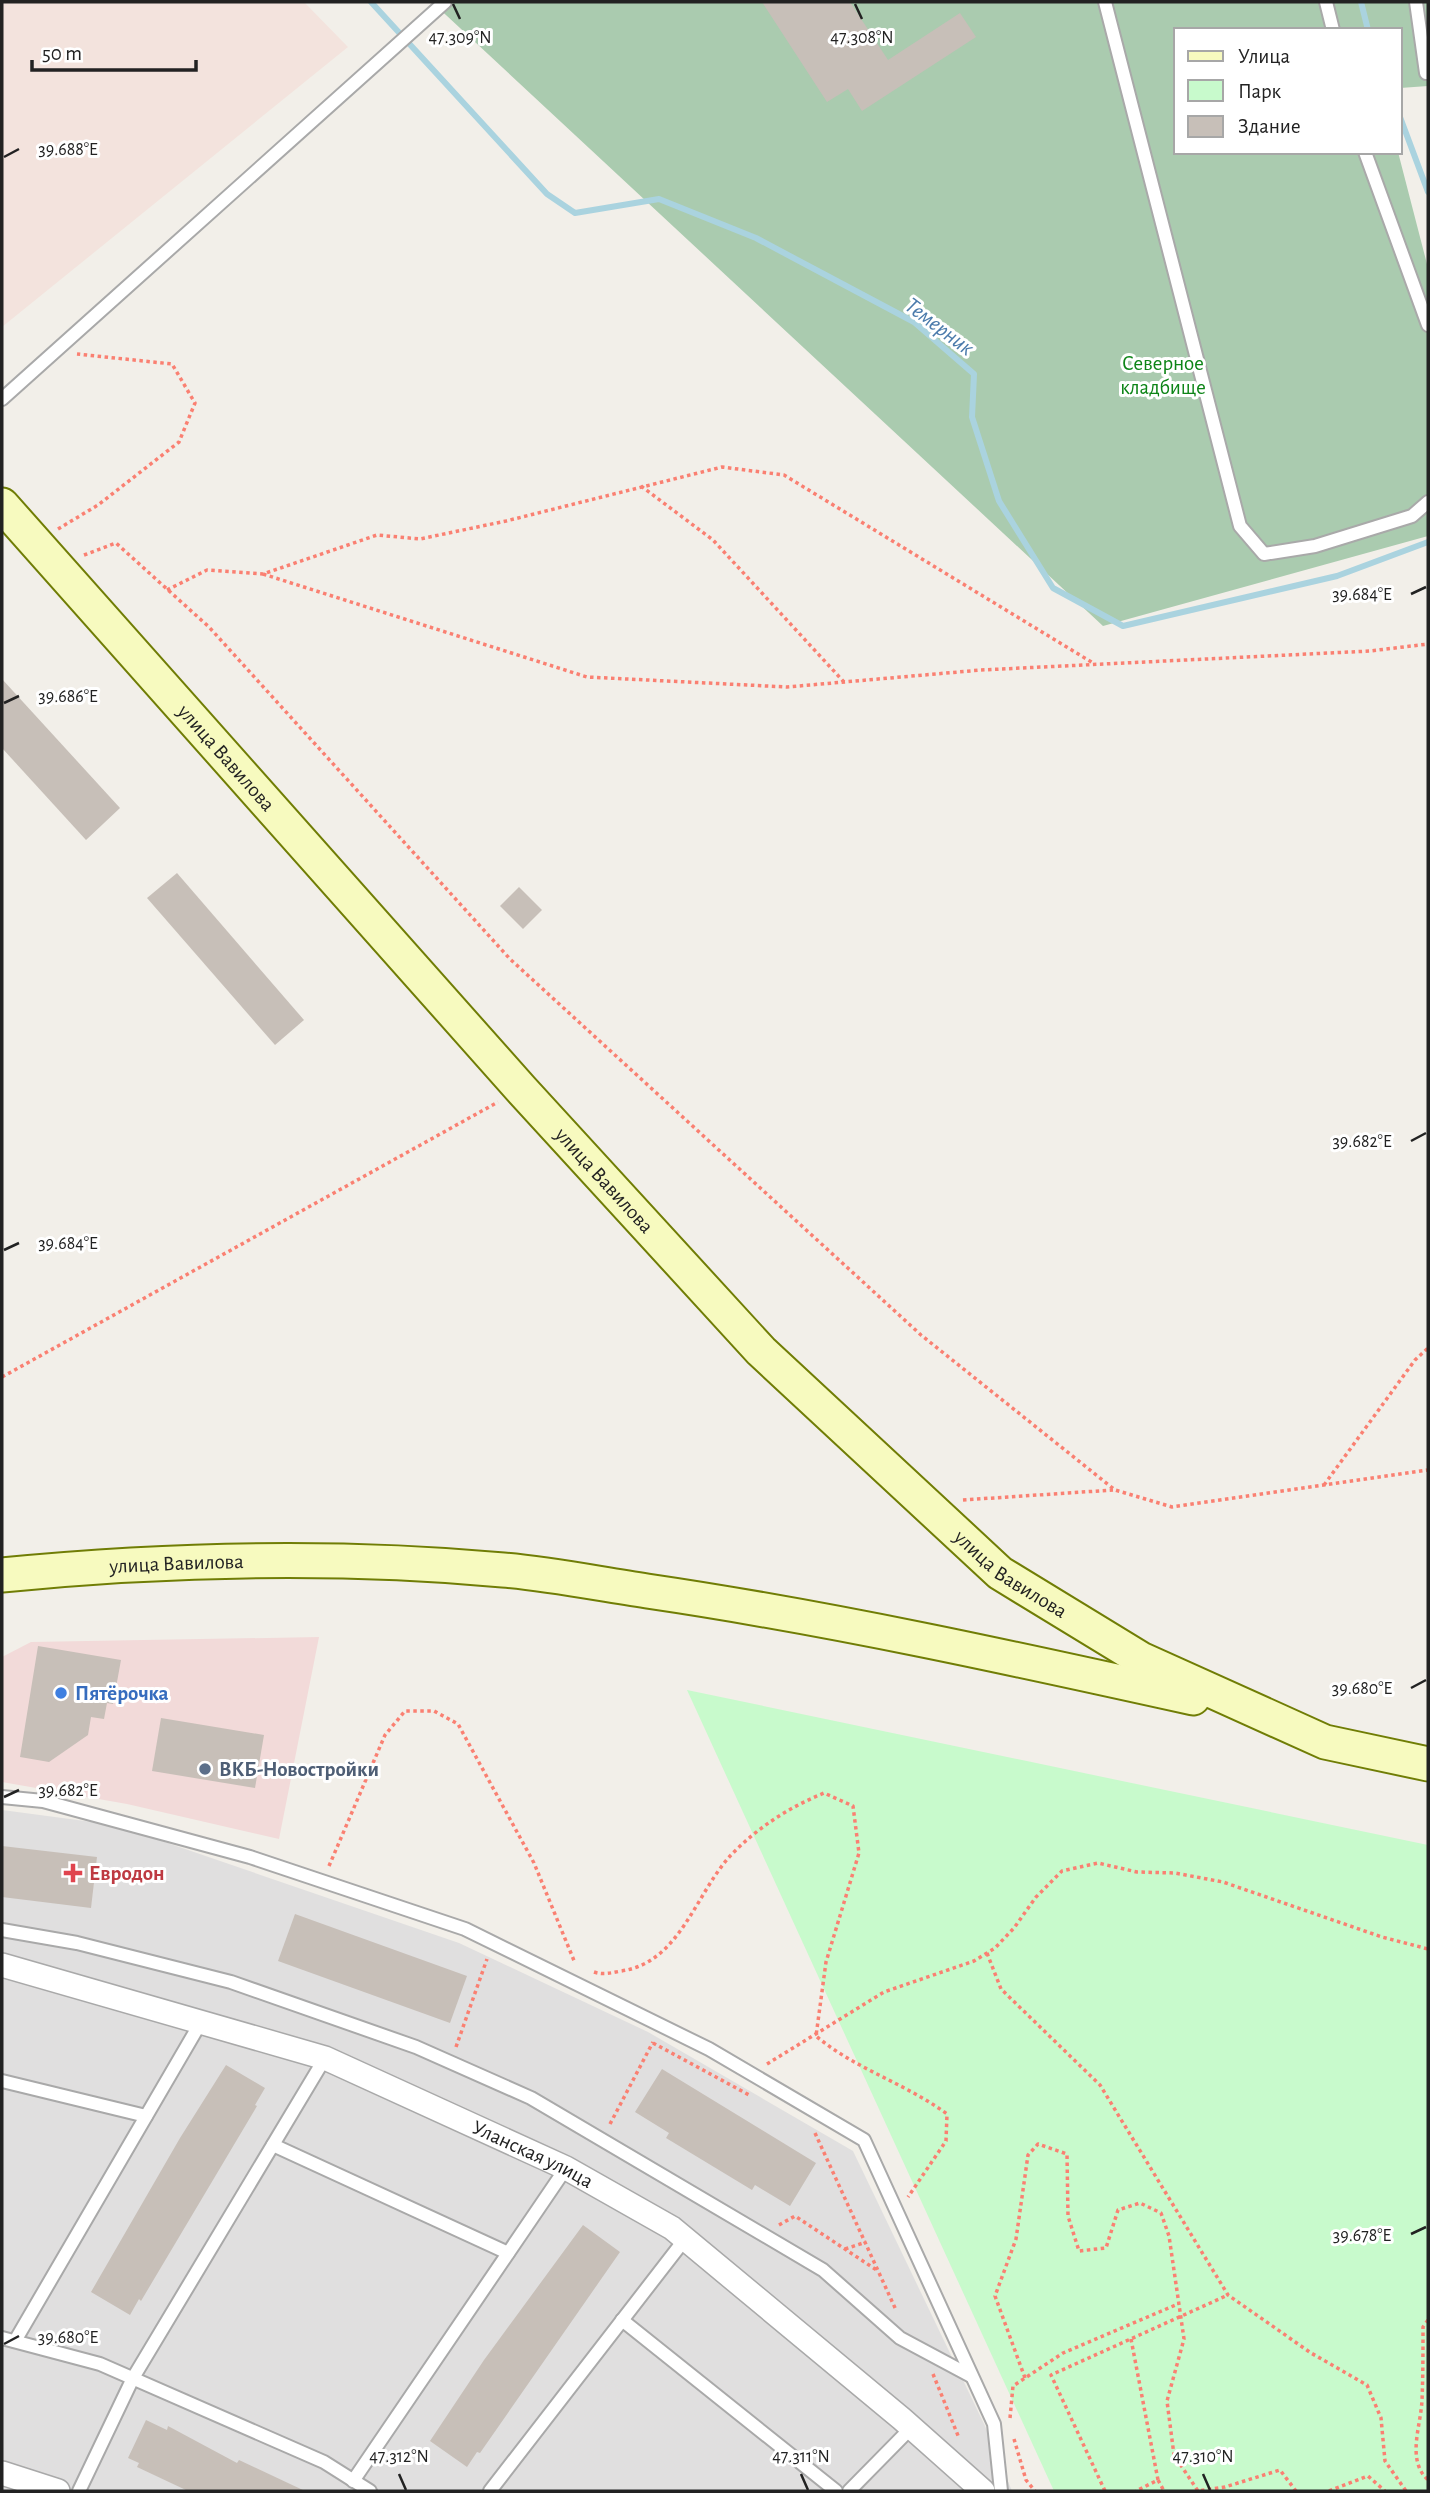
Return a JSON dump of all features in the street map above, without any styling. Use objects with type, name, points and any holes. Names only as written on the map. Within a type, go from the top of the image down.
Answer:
[{"type":"street","name":"улица Вавилова","points":[[2,505],[521,1089],[761,1351],[1000,1573],[1141,1659],[1260,1713],[1325,1742],[1428,1764]]},
{"type":"street","name":"улица Вавилова","points":[[2,1575],[62,1569],[285,1561],[504,1570],[725,1602],[959,1646],[1260,1713]]},
{"type":"street","name":"Уланская улица","points":[[2,1965],[325,2057],[566,2168],[685,2239],[983,2491]]},
{"type":"street","points":[[2,2473],[58,2491]]},
{"type":"lane","points":[[2,399],[445,2]]},
{"type":"lane","points":[[1105,2],[1240,526],[1264,554],[1315,546],[1412,516],[1428,502]]},
{"type":"lane","points":[[1326,2],[1332,28]]},
{"type":"lane","points":[[1416,2],[1426,73]]},
{"type":"lane","points":[[1366,154],[1428,325]]},
{"type":"lane","points":[[2,1797],[43,1801],[322,1880],[464,1929],[709,2049],[864,2140],[993,2424],[1001,2491]]},
{"type":"lane","points":[[2,1930],[77,1943],[231,1982],[451,2062],[531,2098],[823,2270],[900,2338],[972,2376]]},
{"type":"lane","points":[[201,2022],[8,2340],[100,2364],[324,2462],[370,2491]]},
{"type":"lane","points":[[79,2491],[133,2378],[325,2057]]},
{"type":"lane","points":[[2,2081],[146,2116]]},
{"type":"lane","points":[[272,2145],[508,2253]]},
{"type":"lane","points":[[353,2481],[566,2168]]},
{"type":"lane","points":[[490,2491],[685,2239]]},
{"type":"lane","points":[[622,2320],[836,2491]]},
{"type":"lane","points":[[849,2491],[911,2428]]},
{"type":"path","points":[[46,555],[98,505],[179,442],[195,403],[172,364],[54,352]]},
{"type":"path","points":[[263,574],[377,535],[420,539],[506,522],[722,467],[784,475],[1095,664]]},
{"type":"path","points":[[641,486],[713,540],[844,682]]},
{"type":"path","points":[[46,555],[116,543],[209,627],[510,959],[921,1335],[1115,1490]]},
{"type":"path","points":[[167,590],[207,570],[263,574],[587,677],[787,687],[981,670],[1370,651],[1428,644]]},
{"type":"path","points":[[2,1377],[521,1089]]},
{"type":"path","points":[[1324,1485],[1415,1360],[1428,1348]]},
{"type":"path","points":[[925,1503],[1115,1490],[1172,1507],[1428,1470]]},
{"type":"path","points":[[322,1880],[385,1735],[405,1711],[434,1711],[458,1724],[534,1863],[576,1965]]},
{"type":"path","points":[[589,1970],[602,1974],[638,1969],[667,1950],[731,1855],[786,1809],[824,1793],[853,1806],[859,1853],[826,1962],[816,2036]]},
{"type":"path","points":[[751,2074],[884,1992],[974,1961],[987,1953],[1014,1928],[1036,1897],[1062,1871],[1098,1863],[1137,1872],[1175,1873],[1223,1882],[1382,1937],[1428,1949]]},
{"type":"path","points":[[987,1953],[1001,1989],[1100,2085],[1228,2295],[1311,2353],[1367,2385],[1381,2418],[1385,2461],[1406,2491]]},
{"type":"path","points":[[451,2062],[487,1959],[499,1965]]},
{"type":"path","points":[[641,2036],[751,2096]]},
{"type":"path","points":[[816,2036],[836,2053],[918,2092],[947,2114],[946,2141],[897,2213]]},
{"type":"path","points":[[601,2139],[653,2042]]},
{"type":"path","points":[[813,2129],[821,2139],[897,2311]]},
{"type":"path","points":[[1025,2378],[995,2296],[1016,2239],[1028,2155],[1038,2144],[1067,2154],[1068,2216],[1079,2251],[1105,2248],[1118,2210],[1140,2203],[1161,2213],[1169,2236],[1184,2339],[1167,2401],[1174,2455],[1198,2491],[1225,2487],[1280,2470],[1296,2491]]},
{"type":"path","points":[[845,2249],[866,2242]]},
{"type":"path","points":[[1105,2491],[1051,2375],[1228,2295]]},
{"type":"path","points":[[1010,2422],[1013,2386],[1063,2353],[1179,2303]]},
{"type":"path","points":[[1428,2320],[1423,2327],[1422,2403],[1416,2438],[1418,2462],[1428,2480]]},
{"type":"path","points":[[1131,2339],[1158,2480],[1164,2491]]},
{"type":"path","points":[[923,2350],[959,2437],[962,2472]]},
{"type":"path","points":[[1013,2434],[1026,2480],[1035,2491]]},
{"type":"path","points":[[1329,2491],[1368,2476],[1385,2491]]},
{"type":"path","points":[[1136,2491],[1158,2480]]},
{"type":"path","points":[[1349,2483],[1353,2491]]},
{"type":"shaded area","points":[[2,2],[304,2],[348,47],[2,327]]},
{"type":"shaded area","points":[[319,1637],[279,1839],[127,1804],[2,1782],[2,1657],[31,1642]]},
{"type":"shaded area","points":[[2,1810],[115,1825],[459,1943],[648,2032],[853,2151],[985,2426],[1012,2491],[2,2491]]},
{"type":"green space","name":"Северное кладбище","points":[[432,2],[1428,2],[1428,86],[1402,88],[1402,28],[1174,28],[1174,154],[1399,154],[1428,268],[1428,536],[1103,626]]},
{"type":"green space","points":[[687,1690],[1428,1845],[1428,2491],[1054,2491]]},
{"type":"building","points":[[762,2],[850,2],[888,60],[960,13],[976,37],[862,111],[848,89],[827,102]]},
{"type":"building","points":[[2,679],[120,808],[86,840],[2,748]]},
{"type":"building","points":[[177,873],[304,1020],[275,1045],[147,898]]},
{"type":"building","points":[[519,887],[542,910],[523,929],[500,906]]},
{"type":"building","points":[[38,1646],[121,1660],[113,1704],[107,1703],[104,1719],[91,1717],[88,1735],[49,1762],[20,1757]]},
{"type":"building","points":[[161,1718],[264,1735],[255,1788],[152,1771]]},
{"type":"building","points":[[2,1846],[97,1857],[91,1908],[2,1897]]},
{"type":"building","points":[[295,1914],[467,1976],[450,2023],[278,1961]]},
{"type":"building","points":[[226,2065],[265,2088],[255,2105],[257,2106],[141,2301],[139,2299],[130,2315],[91,2292],[180,2138]]},
{"type":"building","points":[[662,2069],[816,2163],[790,2206],[755,2185],[752,2190],[666,2138],[669,2133],[635,2112]]},
{"type":"building","points":[[583,2225],[620,2252],[480,2453],[477,2452],[467,2467],[430,2441],[484,2360]]},
{"type":"building","points":[[146,2420],[167,2430],[168,2426],[237,2463],[239,2460],[305,2491],[188,2491],[137,2467],[139,2463],[128,2458]]},
{"type":"waterway","name":"Темерник","points":[[371,2],[547,194],[575,213],[659,199],[756,238],[914,322],[974,374],[972,417],[999,501],[1053,588],[1123,626],[1337,576],[1428,542]]},
{"type":"waterway","name":"Темерник","points":[[1361,2],[1368,28]]},
{"type":"waterway","name":"Темерник","points":[[1402,122],[1428,192]]},
{"type":"place","name":"Пятёрочка","points":[[61,1693]]},
{"type":"place","name":"ВКБ-Новостройки","points":[[205,1769]]},
{"type":"place","name":"Евродон","points":[[73,1873]]}]
